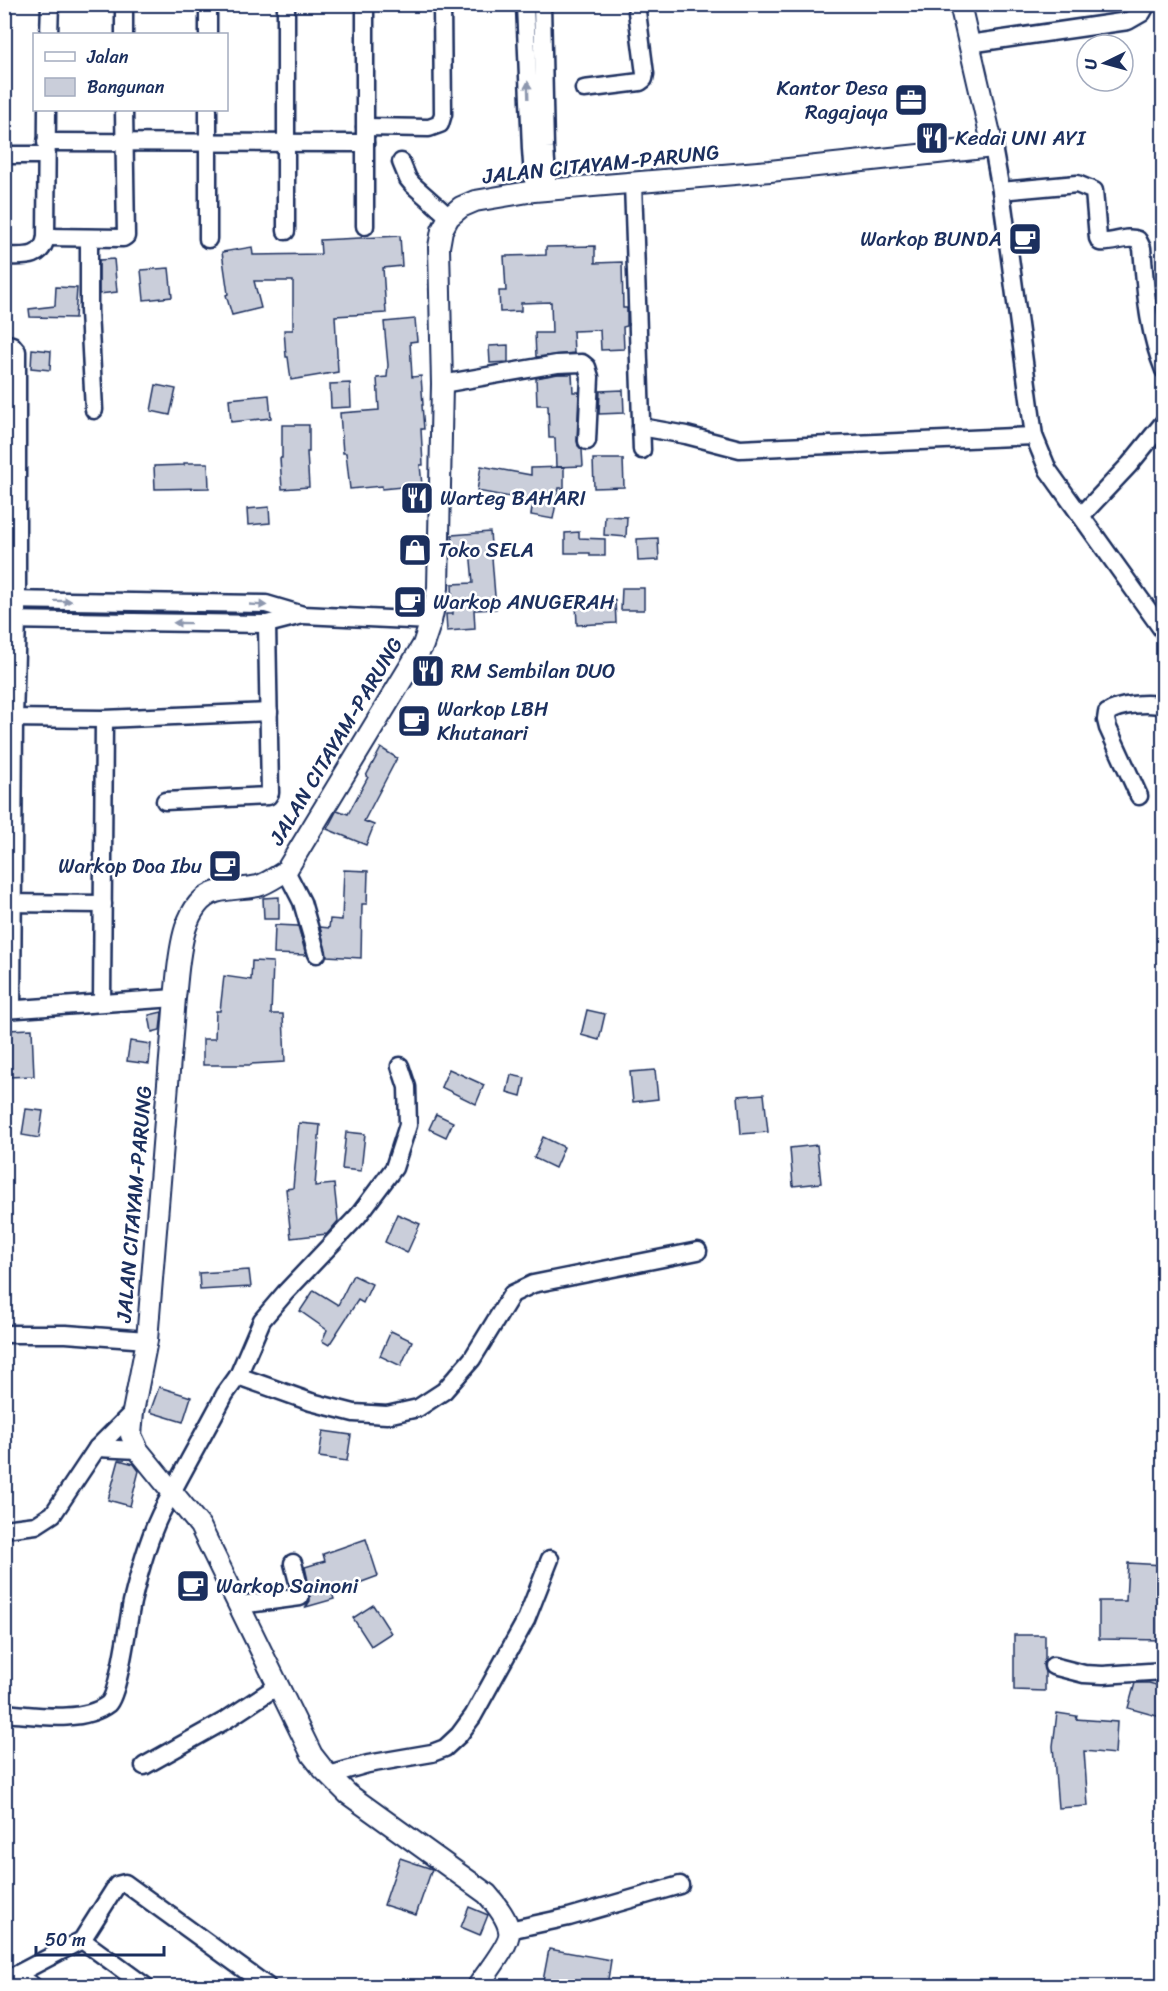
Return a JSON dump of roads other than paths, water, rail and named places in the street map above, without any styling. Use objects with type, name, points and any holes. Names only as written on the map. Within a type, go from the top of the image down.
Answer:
[{"type":"street","points":[[49,33],[50,4]]},
{"type":"street","points":[[124,4],[124,33]]},
{"type":"street","points":[[208,4],[208,33]]},
{"type":"street","points":[[286,4],[286,231]]},
{"type":"street","points":[[365,4],[365,226]]},
{"type":"street","points":[[4,155],[124,143],[286,143],[429,128],[440,124],[443,114],[442,4]]},
{"type":"street","points":[[525,4],[531,149],[541,190]]},
{"type":"street","points":[[541,190],[545,147],[542,4]]},
{"type":"street","points":[[584,89],[640,82],[644,79],[636,4]]},
{"type":"street","points":[[960,4],[1001,191],[1034,436],[1048,470],[1164,632]]},
{"type":"street","points":[[969,44],[1128,21],[1142,13],[1147,4]]},
{"type":"street","points":[[4,256],[34,255],[45,245],[46,111]]},
{"type":"street","points":[[46,237],[123,238],[126,236],[124,111]]},
{"type":"street","points":[[208,111],[208,239]]},
{"type":"street","name":"JALAN CITAYAM-PARUNG","points":[[510,1930],[498,1907],[487,1894],[348,1794],[312,1755],[200,1526],[148,1462],[131,1435],[133,1412],[147,1340],[175,998],[186,926],[194,908],[205,897],[218,892],[268,882],[286,871],[423,645],[438,588],[442,384],[439,247],[442,230],[449,217],[461,207],[475,201],[541,190],[770,171],[993,147]]},
{"type":"street","points":[[401,162],[413,185],[449,217]]},
{"type":"street","points":[[633,183],[642,450]]},
{"type":"street","points":[[1001,191],[1077,184],[1094,191],[1100,242],[1132,237],[1138,240],[1142,248],[1148,320],[1154,345],[1164,370]]},
{"type":"street","points":[[89,238],[94,410]]},
{"type":"street","points":[[4,343],[12,345],[17,351],[11,522],[8,1009],[175,998]]},
{"type":"street","points":[[442,384],[556,364],[582,363],[587,368],[590,377],[587,441]]},
{"type":"street","points":[[1081,516],[1129,465],[1164,422]]},
{"type":"street","points":[[641,427],[686,435],[740,449],[1034,436]]},
{"type":"street","points":[[11,600],[266,604],[303,615],[431,621]]},
{"type":"street","points":[[11,621],[267,624],[303,615]]},
{"type":"street","points":[[165,801],[268,796],[271,789],[267,624]]},
{"type":"street","points":[[1139,796],[1108,728],[1107,713],[1113,708],[1142,705],[1164,706]]},
{"type":"street","points":[[9,718],[104,718],[269,712]]},
{"type":"street","points":[[102,1003],[104,718]]},
{"type":"street","points":[[286,871],[302,902],[317,954]]},
{"type":"street","points":[[9,903],[103,904]]},
{"type":"street","points":[[4,1713],[64,1717],[94,1710],[111,1700],[119,1677],[139,1575],[160,1516],[225,1394],[238,1376],[262,1320],[358,1216],[394,1168],[408,1125],[406,1087],[400,1066]]},
{"type":"street","points":[[238,1376],[311,1402],[354,1413],[387,1414],[418,1408],[444,1391],[472,1359],[512,1294],[533,1284],[698,1251]]},
{"type":"street","points":[[4,1334],[66,1334],[147,1340]]},
{"type":"street","points":[[4,1529],[36,1525],[53,1514],[97,1448],[133,1412]]},
{"type":"street","points":[[97,1448],[148,1462]]},
{"type":"street","points":[[329,1775],[368,1764],[432,1753],[445,1748],[459,1736],[473,1716],[526,1620],[550,1559]]},
{"type":"street","points":[[240,1605],[300,1597],[293,1563]]},
{"type":"street","points":[[1053,1666],[1084,1674],[1164,1671]]},
{"type":"street","points":[[144,1766],[226,1720],[279,1685]]},
{"type":"street","points":[[10,1978],[82,1940],[117,1885],[125,1883],[267,1986]]},
{"type":"street","points":[[478,1986],[508,1940],[510,1930],[569,1917],[680,1885]]},
{"type":"street","points":[[82,1940],[146,1986]]},
{"type":"street","points":[[10,1978],[33,1986]]},
{"type":"place","name":"Kantor Desa Ragajaya","points":[[911,100]]},
{"type":"place","name":"Kedai UNI AYI","points":[[932,138]]},
{"type":"place","name":"Warkop BUNDA","points":[[1025,239]]},
{"type":"place","name":"Warteg BAHARI","points":[[417,498]]},
{"type":"place","name":"Toko SELA","points":[[415,550]]},
{"type":"place","name":"Warkop ANUGERAH","points":[[410,602]]},
{"type":"place","name":"RM Sembilan DUO","points":[[428,671]]},
{"type":"place","name":"Warkop LBH Khutanari","points":[[414,721]]},
{"type":"place","name":"Warkop Doa Ibu","points":[[225,866]]},
{"type":"place","name":"Warkop Sainoni","points":[[193,1586]]}]
